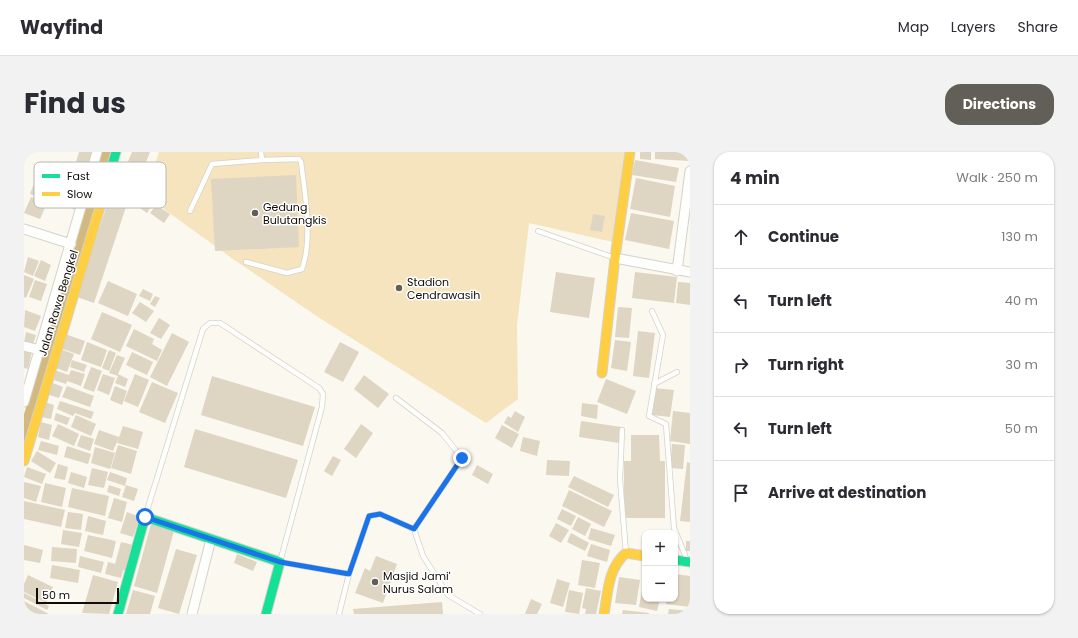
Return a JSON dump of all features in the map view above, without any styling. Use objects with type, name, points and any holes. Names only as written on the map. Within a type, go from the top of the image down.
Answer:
[{"type":"street","name":"Jalan Rawa Bengkel","points":[[95,162],[98,152]]},
{"type":"street","name":"Jalan Rawa Bengkel","points":[[113,162],[116,152]]},
{"type":"street","points":[[602,373],[615,258],[630,152]]},
{"type":"street","points":[[677,270],[690,171]]},
{"type":"street","name":"Jalan Rawa Bengkel","points":[[24,402],[82,208]]},
{"type":"street","name":"Jalan Rawa Bengkel","points":[[25,455],[99,208]]},
{"type":"street","points":[[24,229],[71,244]]},
{"type":"street","points":[[615,258],[690,272]]},
{"type":"street","points":[[24,346],[40,350]]},
{"type":"street","points":[[118,614],[145,517],[280,562],[266,614]]},
{"type":"street","points":[[192,614],[211,540]]},
{"type":"street","points":[[604,614],[612,572],[620,557],[626,553],[642,556]]},
{"type":"street","points":[[678,560],[688,562]]},
{"type":"lane","points":[[261,152],[262,160]]},
{"type":"lane","points":[[190,211],[212,164],[299,159],[301,162],[306,200],[307,256],[302,269],[287,273],[246,262]]},
{"type":"lane","points":[[538,232],[615,258]]},
{"type":"lane","points":[[652,311],[663,335],[649,416],[666,424],[674,528],[688,562]]},
{"type":"lane","points":[[145,517],[204,329],[210,324],[220,323],[319,388],[323,394],[322,408],[280,562],[349,574]]},
{"type":"lane","points":[[654,384],[677,372]]},
{"type":"lane","points":[[396,398],[442,433],[462,458],[414,529]]},
{"type":"lane","points":[[622,430],[620,479],[626,553]]},
{"type":"lane","points":[[339,614],[349,574],[369,516],[380,514],[414,529],[423,556],[448,594],[480,614]]},
{"type":"shaded area","name":"Stadion Cendrawasih","points":[[159,152],[627,152],[613,242],[529,223],[517,325],[518,399],[486,423],[318,317],[233,259],[163,208],[166,208],[166,162],[156,162]]},
{"type":"building","points":[[79,152],[92,152],[89,162],[76,162]]},
{"type":"building","points":[[132,152],[150,152],[146,162],[128,162]]},
{"type":"building","points":[[640,152],[651,152],[651,160],[640,159]]},
{"type":"building","points":[[655,152],[690,152],[690,161],[655,159]]},
{"type":"building","points":[[635,160],[679,168],[676,182],[632,175]]},
{"type":"building","name":"Gedung Bulutangkis","points":[[296,175],[299,247],[215,251],[211,179]]},
{"type":"building","points":[[636,178],[675,186],[670,217],[630,209]]},
{"type":"building","points":[[34,184],[34,196],[30,194]]},
{"type":"building","points":[[31,197],[34,198],[34,208],[45,208],[40,219],[24,213]]},
{"type":"building","points":[[106,208],[126,208],[94,303],[77,297]]},
{"type":"building","points":[[140,208],[150,208],[147,213]]},
{"type":"building","points":[[154,208],[161,208],[170,214],[164,223],[150,213]]},
{"type":"building","points":[[631,213],[674,221],[669,249],[625,240]]},
{"type":"building","points":[[593,214],[605,216],[602,232],[590,230]]},
{"type":"building","points":[[28,257],[39,261],[33,276],[24,272]]},
{"type":"building","points":[[41,260],[51,265],[45,281],[34,276]]},
{"type":"building","points":[[556,272],[595,278],[589,318],[550,312]]},
{"type":"building","points":[[635,272],[677,277],[674,303],[632,298]]},
{"type":"building","points":[[24,275],[34,279],[26,298],[24,297]]},
{"type":"building","points":[[35,280],[47,284],[41,301],[29,297]]},
{"type":"building","points":[[108,281],[137,294],[128,316],[98,303]]},
{"type":"building","points":[[678,282],[690,283],[690,305],[676,303]]},
{"type":"building","points":[[143,289],[153,294],[150,301],[139,296]]},
{"type":"building","points":[[155,296],[160,298],[155,307],[150,304]]},
{"type":"building","points":[[140,302],[154,311],[146,322],[132,313]]},
{"type":"building","points":[[618,307],[632,308],[629,338],[615,337]]},
{"type":"building","points":[[25,310],[41,316],[35,331],[24,327]]},
{"type":"building","points":[[102,312],[132,325],[120,352],[91,339]]},
{"type":"building","points":[[159,318],[170,325],[161,339],[150,333]]},
{"type":"building","points":[[134,329],[154,339],[152,344],[162,350],[157,361],[126,346]]},
{"type":"building","points":[[638,331],[655,333],[649,378],[633,376]]},
{"type":"building","points":[[26,332],[36,335],[33,345],[24,343]]},
{"type":"building","points":[[172,333],[189,342],[167,386],[150,377]]},
{"type":"building","points":[[65,334],[85,341],[80,355],[60,348]]},
{"type":"building","points":[[615,340],[631,342],[627,371],[611,368]]},
{"type":"building","points":[[87,342],[107,350],[101,367],[81,360]]},
{"type":"building","points":[[340,342],[359,352],[343,382],[324,372]]},
{"type":"building","points":[[24,349],[32,351],[28,369],[24,368]]},
{"type":"building","points":[[63,350],[74,354],[67,372],[56,368]]},
{"type":"building","points":[[109,350],[116,353],[109,371],[102,368]]},
{"type":"building","points":[[132,352],[153,362],[147,375],[126,365]]},
{"type":"building","points":[[117,355],[125,358],[118,374],[128,379],[125,387],[115,383],[118,376],[109,373]]},
{"type":"building","points":[[72,360],[87,365],[84,372],[70,367]]},
{"type":"building","points":[[91,367],[102,371],[94,392],[83,388]]},
{"type":"building","points":[[54,370],[69,375],[71,370],[85,374],[81,386],[67,381],[66,384],[51,379]]},
{"type":"building","points":[[103,374],[115,378],[109,395],[97,390]]},
{"type":"building","points":[[135,374],[149,380],[138,407],[124,401]]},
{"type":"building","points":[[364,375],[389,394],[378,408],[354,389]]},
{"type":"building","points":[[212,376],[315,407],[303,446],[201,415]]},
{"type":"building","points":[[606,379],[636,391],[627,414],[597,402]]},
{"type":"building","points":[[50,382],[63,387],[59,398],[46,394]]},
{"type":"building","points":[[152,382],[178,393],[165,423],[139,412]]},
{"type":"building","points":[[67,386],[94,396],[90,407],[62,397]]},
{"type":"building","points":[[115,386],[127,391],[122,405],[110,400]]},
{"type":"building","points":[[654,388],[674,390],[670,417],[652,415]]},
{"type":"building","points":[[60,401],[94,412],[91,419],[75,413],[73,416],[57,409]]},
{"type":"building","points":[[44,402],[54,405],[51,419],[41,417]]},
{"type":"building","points":[[582,403],[598,405],[597,419],[581,416]]},
{"type":"building","points":[[515,411],[525,417],[518,432],[504,423],[508,416],[511,418]]},
{"type":"building","points":[[673,411],[690,413],[690,444],[670,441]]},
{"type":"building","points":[[56,413],[70,418],[67,425],[54,420]]},
{"type":"building","points":[[76,415],[96,424],[91,436],[71,427]]},
{"type":"building","points":[[581,421],[621,427],[619,443],[579,437]]},
{"type":"building","points":[[41,422],[52,425],[49,440],[38,437]]},
{"type":"building","points":[[58,424],[79,434],[74,446],[52,436]]},
{"type":"building","points":[[361,424],[373,433],[356,458],[344,449]]},
{"type":"building","points":[[502,425],[519,434],[512,448],[495,438]]},
{"type":"building","points":[[123,426],[143,432],[138,449],[117,443]]},
{"type":"building","points":[[195,429],[298,460],[286,498],[184,467]]},
{"type":"building","points":[[99,430],[119,437],[113,451],[94,444]]},
{"type":"building","points":[[81,435],[94,439],[90,451],[77,446]]},
{"type":"building","points":[[631,435],[659,435],[660,461],[665,461],[665,518],[624,518],[624,461],[631,461]]},
{"type":"building","points":[[523,437],[540,441],[537,456],[520,451]]},
{"type":"building","points":[[41,441],[59,446],[57,455],[38,450]]},
{"type":"building","points":[[672,444],[685,445],[683,469],[670,468]]},
{"type":"building","points":[[118,445],[137,451],[131,474],[111,468]]},
{"type":"building","points":[[67,446],[91,454],[88,464],[64,457]]},
{"type":"building","points":[[95,447],[115,453],[110,469],[91,463]]},
{"type":"building","points":[[37,451],[56,463],[50,473],[31,461]]},
{"type":"building","points":[[333,456],[341,460],[332,476],[324,471]]},
{"type":"building","points":[[547,460],[570,461],[569,476],[546,475]]},
{"type":"building","points":[[687,462],[690,463],[690,522],[680,521]]},
{"type":"building","points":[[58,464],[68,467],[65,480],[54,478]]},
{"type":"building","points":[[477,465],[493,474],[488,484],[472,475]]},
{"type":"building","points":[[27,467],[46,474],[42,484],[24,477]]},
{"type":"building","points":[[92,468],[108,472],[104,488],[88,485]]},
{"type":"building","points":[[71,472],[87,477],[84,488],[68,483]]},
{"type":"building","points":[[110,472],[127,478],[125,486],[107,480]]},
{"type":"building","points":[[574,476],[614,495],[608,507],[568,487]]},
{"type":"building","points":[[24,482],[41,486],[36,502],[24,498]]},
{"type":"building","points":[[45,483],[66,488],[62,507],[41,502]]},
{"type":"building","points":[[109,485],[121,489],[119,496],[107,492]]},
{"type":"building","points":[[126,485],[138,489],[134,501],[122,497]]},
{"type":"building","points":[[72,488],[109,496],[105,516],[68,507]]},
{"type":"building","points":[[569,490],[612,511],[604,527],[562,506]]},
{"type":"building","points":[[114,498],[127,502],[122,522],[108,518]]},
{"type":"building","points":[[24,501],[65,510],[61,527],[24,519]]},
{"type":"building","points":[[562,509],[576,516],[571,526],[557,519]]},
{"type":"building","points":[[68,512],[83,514],[81,530],[65,528]]},
{"type":"building","points":[[127,512],[140,517],[133,537],[120,533]]},
{"type":"building","points":[[88,516],[106,521],[103,535],[85,531]]},
{"type":"building","points":[[578,517],[591,524],[585,536],[572,529]]},
{"type":"building","points":[[556,523],[569,530],[561,543],[549,536]]},
{"type":"building","points":[[151,524],[174,531],[157,593],[134,586]]},
{"type":"building","points":[[591,528],[615,535],[611,546],[588,539]]},
{"type":"building","points":[[63,530],[82,533],[79,547],[61,544]]},
{"type":"building","points":[[571,533],[589,543],[585,551],[567,542]]},
{"type":"building","points":[[88,535],[116,541],[112,558],[84,551]]},
{"type":"building","points":[[686,541],[690,541],[690,551],[686,551]]},
{"type":"building","points":[[121,542],[133,545],[126,571],[123,570],[121,578],[105,574],[108,562],[115,564]]},
{"type":"building","points":[[591,544],[610,550],[607,562],[587,556]]},
{"type":"building","points":[[24,545],[43,550],[40,563],[24,560]]},
{"type":"building","points":[[52,547],[77,549],[76,563],[51,561]]},
{"type":"building","points":[[176,549],[197,555],[179,614],[158,608]]},
{"type":"building","points":[[237,554],[257,562],[253,571],[234,563]]},
{"type":"building","points":[[80,556],[104,562],[101,573],[78,567]]},
{"type":"building","name":"Masjid Jami' Nurus Salam","points":[[376,556],[397,564],[383,603],[355,593],[365,568],[370,571]]},
{"type":"building","points":[[582,560],[600,563],[595,588],[578,585]]},
{"type":"building","points":[[52,565],[80,570],[78,583],[50,578]]},
{"type":"building","points":[[678,574],[690,576],[690,607],[666,604],[666,602],[678,602]]},
{"type":"building","points":[[28,575],[53,587],[46,603],[24,592],[24,584]]},
{"type":"building","points":[[93,575],[118,582],[109,614],[82,613]]},
{"type":"building","points":[[619,577],[640,580],[636,605],[615,603]]},
{"type":"building","points":[[557,579],[570,583],[563,607],[550,603]]},
{"type":"building","points":[[586,588],[601,591],[596,614],[585,614],[586,609],[582,608]]},
{"type":"building","points":[[133,590],[155,596],[150,614],[126,614]]},
{"type":"building","points":[[569,590],[583,593],[579,614],[565,612]]},
{"type":"building","points":[[642,590],[642,602],[659,602],[657,611],[639,607]]},
{"type":"building","points":[[24,593],[49,606],[47,610],[24,598]]},
{"type":"building","points":[[531,599],[542,604],[537,614],[525,614]]},
{"type":"building","points":[[24,601],[49,614],[24,614]]},
{"type":"building","points":[[442,602],[443,614],[354,614],[353,609]]},
{"type":"building","points":[[669,609],[690,611],[690,614],[668,614]]},
{"type":"building","points":[[623,610],[649,613],[649,614],[622,614]]},
{"type":"waterway","points":[[103,162],[106,152]]},
{"type":"waterway","points":[[24,436],[90,208]]},
{"type":"traffic: fast","points":[[113,162],[116,152]]},
{"type":"traffic: fast","points":[[118,614],[145,517],[280,562],[266,614]]},
{"type":"traffic: fast","points":[[678,560],[690,562]]},
{"type":"traffic: slow","points":[[602,373],[615,258],[630,152]]},
{"type":"traffic: slow","points":[[24,461],[100,208]]},
{"type":"traffic: slow","points":[[604,614],[612,573],[620,559],[626,553],[642,556]]},
{"type":"place","name":"Gedung Bulutangkis","points":[[255,213]]},
{"type":"place","name":"Stadion Cendrawasih","points":[[399,288]]},
{"type":"place","name":"Masjid Jami' Nurus Salam","points":[[375,582]]},
{"type":"route","points":[[145,517],[280,562],[349,574],[369,516],[380,514],[414,529],[462,458]]}]
